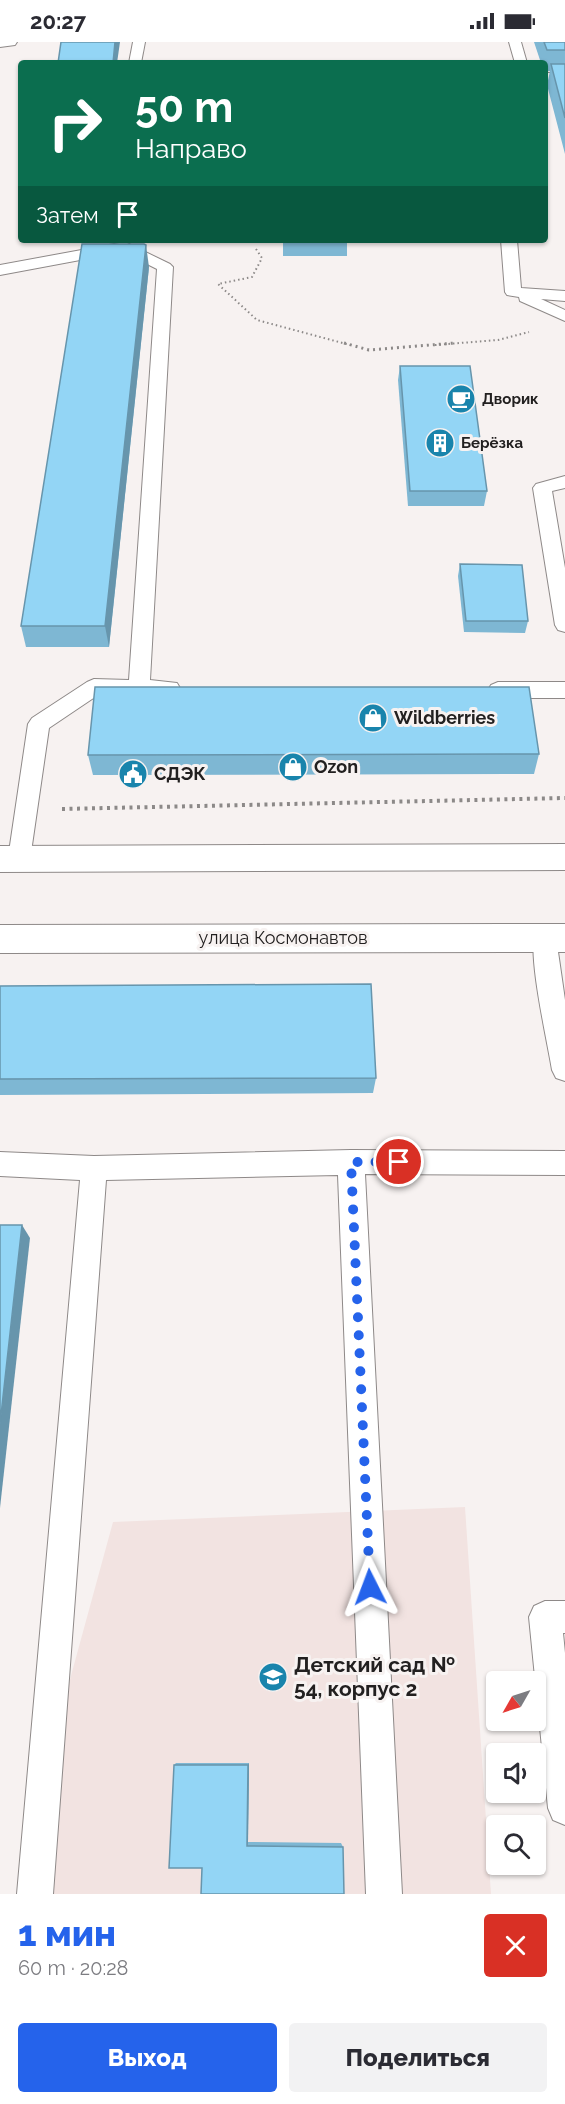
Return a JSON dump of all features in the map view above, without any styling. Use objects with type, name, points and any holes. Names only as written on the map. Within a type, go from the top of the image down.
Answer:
[{"type":"street","points":[[548,78],[565,78]]},
{"type":"street","points":[[10,859],[565,857]]},
{"type":"street","name":"улица Космонавтов","points":[[0,939],[555,938]]},
{"type":"lane","points":[[0,43],[10,42]]},
{"type":"lane","points":[[136,60],[139,42]]},
{"type":"lane","points":[[515,42],[521,60]]},
{"type":"lane","points":[[0,270],[125,243],[165,267],[139,688]]},
{"type":"lane","points":[[509,243],[513,292]]},
{"type":"lane","points":[[513,292],[565,296]]},
{"type":"lane","points":[[513,292],[565,316]]},
{"type":"lane","points":[[565,482],[542,488],[565,625]]},
{"type":"lane","points":[[10,859],[26,810],[39,724],[94,687],[187,688]]},
{"type":"lane","points":[[482,690],[565,690]]},
{"type":"lane","points":[[555,938],[548,972],[565,1070]]},
{"type":"lane","points":[[0,1164],[93,1168],[351,1162],[565,1163]]},
{"type":"lane","points":[[351,1162],[384,1894]]},
{"type":"lane","points":[[35,1894],[93,1168]]},
{"type":"lane","points":[[565,1617],[545,1617],[565,1808]]},
{"type":"path","points":[[256,249],[262,258],[252,277],[218,284],[257,320],[369,350],[498,340],[532,331]]},
{"type":"path","points":[[26,810],[565,798]]},
{"type":"shaded area","name":"Детский сад № 54, корпус 2","points":[[465,1507],[486,1820],[486,1875],[490,1875],[491,1894],[22,1894],[28,1833],[113,1522]]},
{"type":"building","points":[[61,42],[115,42],[113,60],[58,60]]},
{"type":"building","points":[[544,42],[565,42],[565,50],[547,50]]},
{"type":"building","points":[[551,64],[565,64],[565,118]]},
{"type":"building","points":[[82,244],[146,245],[105,626],[21,626]]},
{"type":"building","name":"Берёзка","points":[[400,366],[470,366],[487,491],[410,491]]},
{"type":"building","points":[[460,564],[522,565],[528,621],[466,621]]},
{"type":"building","points":[[95,687],[529,687],[539,754],[88,755]]},
{"type":"building","points":[[371,984],[376,1078],[0,1079],[0,986]]},
{"type":"building","points":[[0,1225],[22,1225],[0,1424]]},
{"type":"building","points":[[174,1765],[248,1765],[247,1846],[343,1847],[344,1894],[201,1894],[202,1868],[169,1868]]},
{"type":"place","name":"Дворик","points":[[461,399]]},
{"type":"place","name":"Берёзка","points":[[440,443]]},
{"type":"place","name":"Wildberries","points":[[373,718]]},
{"type":"place","name":"Ozon","points":[[293,767]]},
{"type":"place","name":"СДЭК","points":[[133,774]]},
{"type":"place","name":"Детский сад № 54, корпус 2","points":[[273,1677]]},
{"type":"route","points":[[370,1587],[351,1162],[399,1162]]}]
